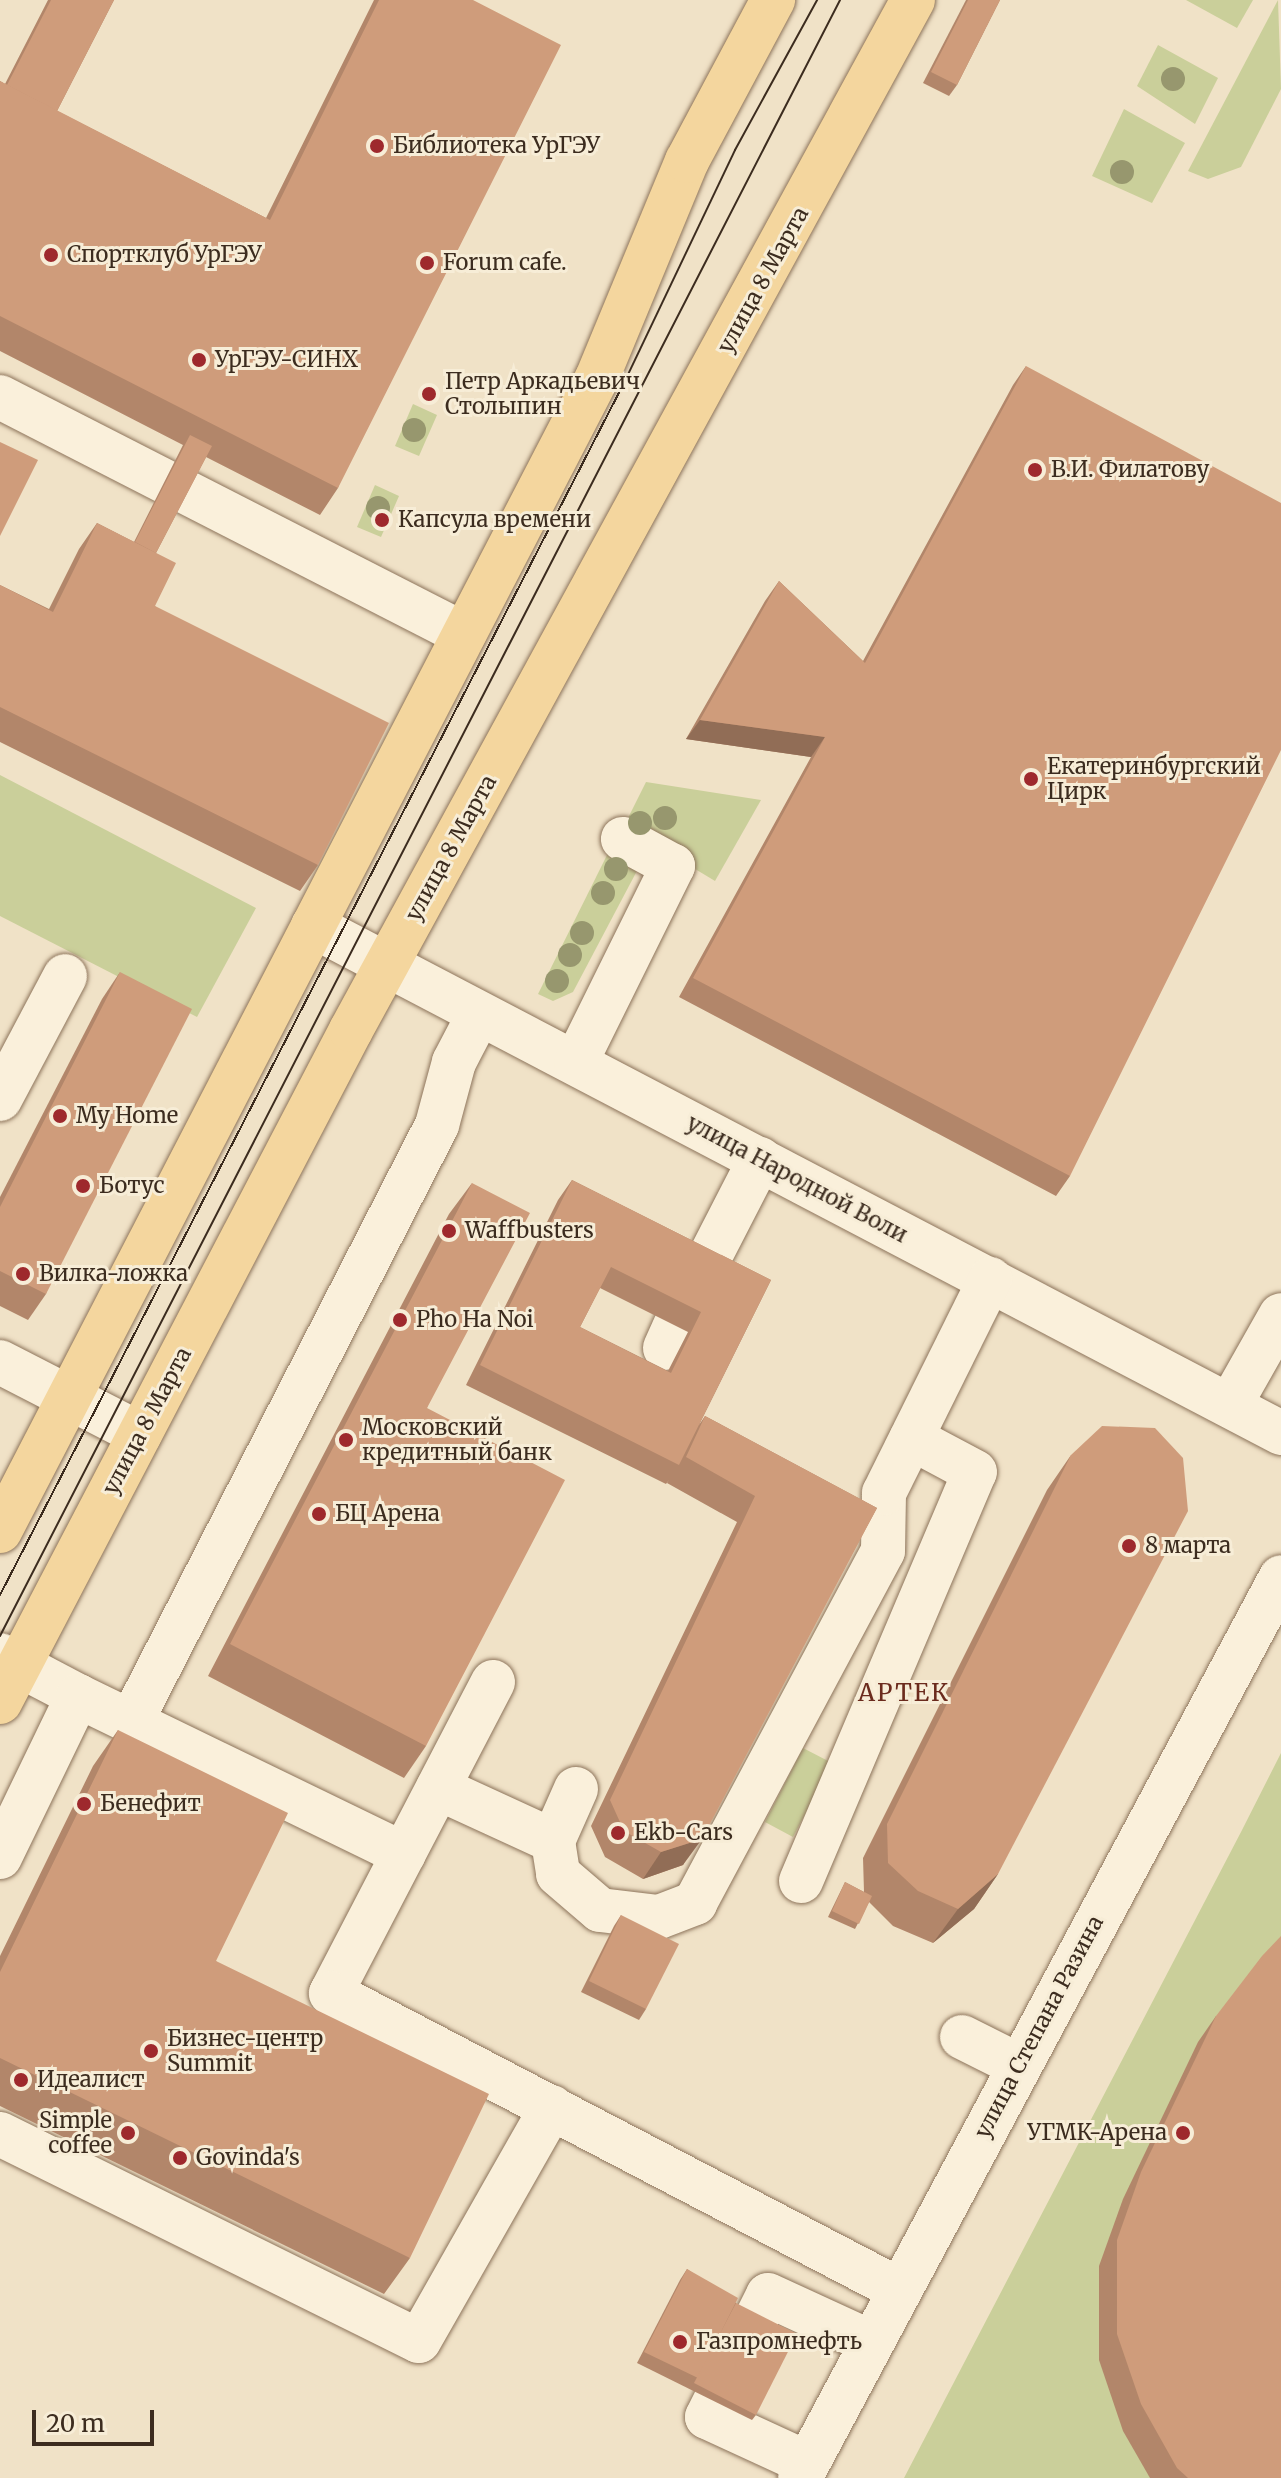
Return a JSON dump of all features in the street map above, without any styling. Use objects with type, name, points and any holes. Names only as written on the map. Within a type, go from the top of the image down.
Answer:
[{"type":"main road","points":[[0,1531],[597,378],[687,161],[773,0]]},
{"type":"main road","name":"улица 8 Марта","points":[[6,1674],[140,1434],[387,965],[913,0]]},
{"type":"street","points":[[0,397],[464,634]]},
{"type":"street","points":[[576,1062],[673,866],[623,839]]},
{"type":"street","name":"улица Народной Воли","points":[[313,926],[1281,1433]]},
{"type":"street","points":[[0,1099],[65,976]]},
{"type":"street","points":[[131,1722],[437,1125],[454,1062],[479,1014]]},
{"type":"street","points":[[702,1272],[760,1159]]},
{"type":"street","points":[[576,1789],[553,1841],[558,1874],[600,1910],[659,1917],[695,1903],[883,1551],[884,1493],[990,1279]]},
{"type":"street","points":[[1230,1405],[1281,1315]]},
{"type":"street","points":[[0,1362],[140,1434]]},
{"type":"street","points":[[801,1881],[975,1472],[911,1438]]},
{"type":"street","name":"улица Степана Разина","points":[[803,2471],[1281,1577]]},
{"type":"street","points":[[6,1674],[78,1696],[404,1854]]},
{"type":"street","points":[[493,1682],[331,1993],[898,2289]]},
{"type":"street","points":[[0,1857],[78,1696]]},
{"type":"street","points":[[438,1788],[553,1841]]},
{"type":"street","points":[[962,2037],[1018,2065]]},
{"type":"street","points":[[0,2134],[419,2341],[552,2107]]},
{"type":"street","points":[[803,2471],[707,2417],[768,2295],[870,2342]]},
{"type":"green space","points":[[1186,0],[1253,0],[1237,28]]},
{"type":"green space","points":[[1278,0],[1281,89],[1241,167],[1208,179],[1188,171]]},
{"type":"green space","points":[[1158,45],[1218,78],[1195,124],[1137,86]]},
{"type":"green space","points":[[1124,109],[1185,143],[1152,203],[1092,176]]},
{"type":"green space","points":[[413,404],[437,415],[419,456],[395,446]]},
{"type":"green space","points":[[375,485],[399,496],[381,537],[357,527]]},
{"type":"green space","points":[[0,775],[256,908],[197,1017],[0,916]]},
{"type":"green space","points":[[646,782],[761,800],[715,881],[624,826]]},
{"type":"green space","points":[[609,851],[639,867],[573,992],[553,1001],[538,994]]},
{"type":"green space","points":[[803,1748],[832,1763],[793,1837],[765,1822]]},
{"type":"green space","name":"УГМК-Арена","points":[[1281,1753],[1281,2478],[904,2478],[1241,1832]]},
{"type":"building","points":[[51,0],[114,0],[57,111],[7,85]]},
{"type":"building","points":[[379,0],[473,0],[561,45],[338,488],[0,316],[0,81],[270,220]]},
{"type":"building","points":[[968,0],[1000,0],[957,85],[931,72]]},
{"type":"building","name":"Екатеринбургский Цирк","points":[[1026,366],[1281,503],[1281,750],[1070,1176],[693,978],[825,737],[700,720],[779,581],[865,663]]},
{"type":"building","points":[[190,435],[212,446],[156,553],[135,542]]},
{"type":"building","points":[[0,442],[38,460],[0,536]]},
{"type":"building","points":[[97,523],[176,563],[155,606],[389,723],[318,865],[0,707],[0,585],[53,612]]},
{"type":"building","points":[[120,972],[192,1009],[46,1294],[0,1271],[0,1207]]},
{"type":"building","points":[[572,1180],[771,1280],[679,1465],[480,1365]],"holes":[[[611,1267],[701,1312],[671,1373],[580,1327]]]},
{"type":"building","points":[[472,1183],[530,1213],[427,1408],[565,1480],[426,1746],[230,1644]]},
{"type":"building","points":[[705,1416],[877,1508],[702,1839],[661,1852],[624,1831],[610,1800],[755,1496],[686,1457]]},
{"type":"building","points":[[1102,1426],[1155,1428],[1183,1458],[1188,1511],[998,1874],[958,1909],[918,1891],[888,1863],[887,1824],[1071,1455]]},
{"type":"building","name":"Бизнес-центр Summit","points":[[118,1730],[288,1813],[216,1961],[489,2094],[410,2258],[0,2058],[0,1972]]},
{"type":"building","points":[[845,1882],[872,1896],[859,1924],[832,1911]]},
{"type":"building","points":[[621,1915],[679,1944],[646,2009],[589,1981]]},
{"type":"building","points":[[1281,1936],[1281,2478],[1188,2478],[1177,2468],[1141,2404],[1117,2334],[1117,2240],[1141,2172],[1216,2016]]},
{"type":"building","points":[[687,2269],[738,2298],[698,2378],[644,2352]]},
{"type":"building","points":[[736,2303],[797,2334],[756,2415],[694,2383]]},
{"type":"tram line","points":[[0,1595],[623,385],[735,150],[817,0]]},
{"type":"tram line","points":[[0,1636],[840,0]]},
{"type":"place","name":"Библиотека УрГЭУ","points":[[377,146]]},
{"type":"place","name":"Спортклуб УрГЭУ","points":[[51,255]]},
{"type":"place","name":"Forum cafe.","points":[[427,263]]},
{"type":"place","name":"УрГЭУ-СИНХ","points":[[199,360]]},
{"type":"place","name":"Петр Аркадьевич Столыпин","points":[[429,394]]},
{"type":"place","name":"В.И. Филатову","points":[[1035,470]]},
{"type":"place","name":"Капсула времени","points":[[382,520]]},
{"type":"place","name":"Екатеринбургский Цирк","points":[[1031,779]]},
{"type":"place","name":"My Home","points":[[60,1116]]},
{"type":"place","name":"Ботус","points":[[83,1186]]},
{"type":"place","name":"Waffbusters","points":[[449,1231]]},
{"type":"place","name":"Вилка-ложка","points":[[23,1274]]},
{"type":"place","name":"Pho Ha Noi","points":[[400,1320]]},
{"type":"place","name":"Московский кредитный банк","points":[[346,1440]]},
{"type":"place","name":"БЦ Арена","points":[[319,1514]]},
{"type":"place","name":"8 марта","points":[[1129,1546]]},
{"type":"place","name":"Бенефит","points":[[84,1804]]},
{"type":"place","name":"Ekb-Cars","points":[[618,1833]]},
{"type":"place","name":"Бизнес-центр Summit","points":[[151,2051]]},
{"type":"place","name":"Идеалист","points":[[21,2080]]},
{"type":"place","name":"Simple coffee","points":[[128,2133]]},
{"type":"place","name":"УГМК-Арена","points":[[1183,2133]]},
{"type":"place","name":"Govinda's","points":[[180,2158]]},
{"type":"place","name":"Газпромнефть","points":[[680,2342]]},
{"type":"district","name":"АРТЕК","points":[[904,1693]]}]
